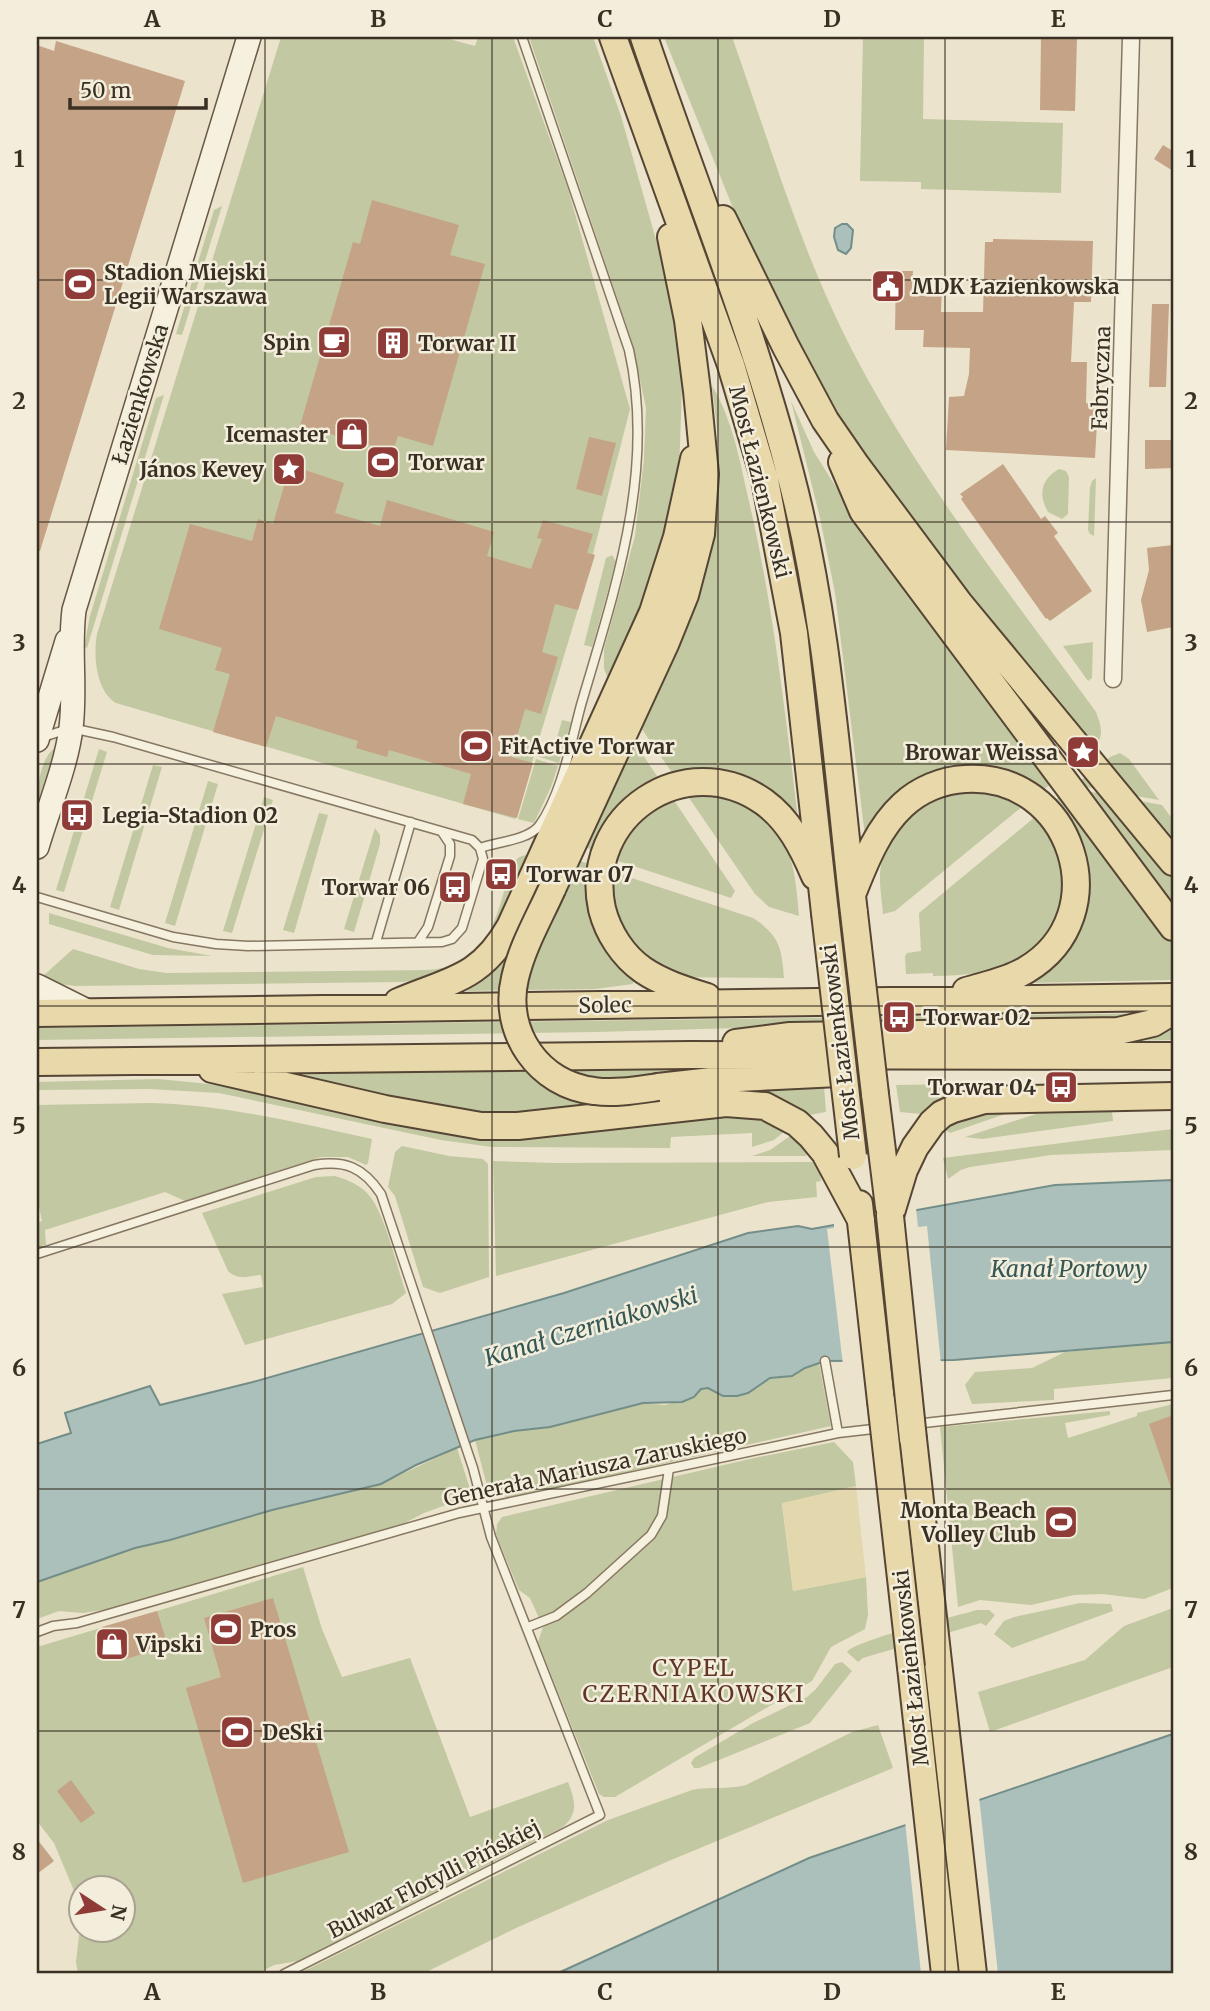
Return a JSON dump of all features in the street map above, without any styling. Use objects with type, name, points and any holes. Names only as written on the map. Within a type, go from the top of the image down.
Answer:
[{"type":"main road","points":[[613,37],[647,130],[688,320],[699,430],[670,560],[653,612],[647,658],[514,979],[512,1003],[515,1025],[525,1048],[537,1063],[557,1079],[593,1091],[619,1092],[739,1078],[851,1074],[918,1057]]},
{"type":"main road","points":[[644,37],[678,134],[825,420],[959,603],[990,660],[1122,858],[1173,927]]},
{"type":"main road","name":"Most Łazienkowski","points":[[647,130],[731,365],[765,480],[794,633],[945,1974]]},
{"type":"main road","name":"Most Łazienkowski","points":[[678,134],[737,298],[791,475],[821,631],[890,1216],[973,1974]]},
{"type":"main road","points":[[384,1008],[428,989],[453,982],[482,965],[504,939],[647,658]]},
{"type":"main road","points":[[990,660],[1173,862]]},
{"type":"main road","points":[[853,903],[886,825],[906,803],[932,787],[962,779],[996,781],[1021,790],[1048,810],[1069,843],[1076,870],[1075,899],[1070,919],[1058,942],[1046,955],[1013,976],[934,1000]]},
{"type":"main road","points":[[724,1003],[664,982],[631,960],[612,934],[600,900],[601,867],[611,838],[634,809],[656,793],[686,783],[717,783],[748,792],[773,809],[799,842],[824,905]]},
{"type":"main road","name":"Solec","points":[[37,1013],[1173,997]]},
{"type":"main road","points":[[690,1055],[724,1045],[790,1036],[1127,1030],[1153,1023],[1173,1011]]},
{"type":"main road","points":[[37,1062],[690,1055],[1173,1056]]},
{"type":"main road","points":[[177,1060],[269,1084],[455,1123],[518,1126],[726,1103],[765,1106],[797,1123],[811,1136],[825,1153],[861,1220]]},
{"type":"main road","points":[[890,1216],[904,1170],[915,1147],[932,1123],[953,1109],[984,1100],[1173,1096]]},
{"type":"street","name":"Łazienkowska","points":[[37,847],[71,728],[71,631],[74,610],[249,37]]},
{"type":"street","name":"Fabryczna","points":[[1113,679],[1131,37]]},
{"type":"street","name":"Łazienkowska","points":[[37,739],[57,668],[71,631]]},
{"type":"street","points":[[37,986],[89,1012]]},
{"type":"lane","points":[[480,848],[524,837],[534,831],[544,817],[559,783],[617,582],[634,497],[638,451],[637,399],[629,350],[522,37]]},
{"type":"lane","points":[[37,739],[71,728],[113,737],[472,840],[480,848],[482,864],[460,933],[446,942],[240,946],[195,942],[37,897]]},
{"type":"lane","points":[[376,942],[411,822]]},
{"type":"lane","points":[[418,942],[428,927],[450,856],[450,844],[440,831]]},
{"type":"lane","points":[[37,1254],[314,1164],[331,1162],[354,1168],[368,1176],[382,1194],[473,1468],[491,1537],[528,1627],[556,1616],[587,1593],[650,1535],[662,1516],[670,1469]]},
{"type":"lane","points":[[825,1361],[838,1433]]},
{"type":"lane","points":[[904,1426],[1173,1395]]},
{"type":"lane","name":"Generała Mariusza Zaruskiego","points":[[37,1632],[53,1626],[77,1623],[459,1513],[838,1433],[891,1427]]},
{"type":"lane","name":"Bulwar Flotylli Pińskiej","points":[[284,1974],[600,1815],[528,1627]]},
{"type":"green space","name":"Torwar","points":[[281,37],[442,37],[475,46],[478,37],[513,37],[568,189],[630,409],[594,556],[515,819],[116,703],[109,697],[100,681],[95,652],[97,634]]},
{"type":"green space","points":[[529,37],[593,37],[621,116],[675,313],[682,386],[679,473],[659,569],[610,683],[604,669],[604,649],[635,536],[644,459],[646,408],[632,342]]},
{"type":"green space","points":[[664,37],[732,37],[801,235],[854,354],[884,408],[951,512],[1096,712],[1101,735],[1094,748],[970,598],[865,461],[814,380],[756,265]]},
{"type":"green space","points":[[863,37],[924,37],[923,119],[1063,123],[1061,193],[921,189],[921,182],[860,181]]},
{"type":"green space","points":[[222,206],[182,335],[176,334],[214,210]]},
{"type":"green space","points":[[712,386],[725,412],[734,440],[765,577],[798,819],[673,774],[639,725],[716,508],[719,447]]},
{"type":"green space","points":[[164,395],[87,648],[84,647],[90,616],[156,398]]},
{"type":"green space","points":[[791,401],[814,452],[841,495],[1052,783],[1043,790],[1006,771],[967,766],[865,836],[835,593],[820,518]]},
{"type":"green space","points":[[1059,469],[1066,471],[1069,477],[1068,514],[1062,519],[1048,512],[1042,494],[1048,478]]},
{"type":"green space","points":[[1096,478],[1094,536],[1088,530],[1090,487]]},
{"type":"green space","points":[[612,555],[616,562],[592,647],[584,645],[606,558]]},
{"type":"green space","points":[[1093,642],[1092,678],[1088,681],[1063,646]]},
{"type":"green space","points":[[562,720],[571,722],[559,763],[536,756],[538,752],[552,756]]},
{"type":"green space","points":[[633,740],[659,779],[593,850],[584,847]]},
{"type":"green space","points":[[56,747],[37,813],[42,768],[50,752]]},
{"type":"green space","points":[[99,749],[107,752],[64,892],[56,890]]},
{"type":"green space","points":[[1120,753],[1129,759],[1159,800],[1075,785],[1110,757]]},
{"type":"green space","points":[[536,759],[558,766],[534,823],[518,819]]},
{"type":"green space","points":[[153,765],[162,767],[119,910],[110,907]]},
{"type":"green space","points":[[208,781],[218,784],[175,926],[165,923]]},
{"type":"green space","points":[[1070,788],[1162,805],[1173,820],[1173,911],[1165,933],[1173,943],[1173,980],[1027,983],[1088,878],[1087,869],[1064,872],[1058,920],[1048,936],[1021,959],[988,971],[970,974],[906,974],[905,956],[907,953],[921,951],[919,913]]},
{"type":"green space","points":[[965,790],[996,793],[1023,806],[895,911],[883,914],[881,865],[895,833],[910,815],[928,802]]},
{"type":"green space","points":[[698,794],[741,804],[754,811],[776,830],[792,864],[799,916],[769,907],[755,894],[687,795]]},
{"type":"green space","points":[[264,797],[273,800],[232,933],[223,931]]},
{"type":"green space","points":[[673,799],[735,891],[731,898],[615,860],[625,839],[637,823]]},
{"type":"green space","points":[[319,813],[328,815],[294,933],[283,930]]},
{"type":"green space","points":[[375,828],[380,835],[380,844],[354,932],[344,929]]},
{"type":"green space","points":[[536,852],[507,912],[479,954],[434,977],[402,982],[75,986],[42,977],[73,949],[139,969],[166,973],[428,970],[449,967],[466,959],[479,948],[496,918],[512,864],[519,857]]},
{"type":"green space","points":[[559,854],[753,918],[769,930],[778,943],[784,978],[633,977],[633,984],[595,989],[468,991],[466,989],[490,972]]},
{"type":"green space","points":[[49,913],[168,948],[212,956],[153,955],[49,924]]},
{"type":"green space","points":[[1173,1013],[1173,1040],[1050,1042],[804,1026],[596,1032],[37,1040],[37,1028]]},
{"type":"green space","points":[[525,1064],[655,1099],[516,1116],[458,1113],[282,1073],[319,1068]]},
{"type":"green space","points":[[555,1065],[738,1067],[613,1081],[583,1079]]},
{"type":"green space","points":[[158,1079],[240,1087],[449,1132],[733,1114],[753,1115],[786,1130],[774,1140],[752,1147],[752,1133],[671,1137],[670,1148],[492,1147],[441,1140],[219,1093],[149,1089],[37,1090],[37,1082]]},
{"type":"green space","points":[[965,1084],[922,1114],[900,1112],[896,1085]]},
{"type":"green space","points":[[824,1086],[826,1112],[809,1115],[784,1100],[757,1093],[757,1087]]},
{"type":"green space","points":[[151,1103],[235,1111],[372,1139],[368,1163],[366,1165],[348,1157],[321,1157],[185,1201],[165,1192],[45,1230],[46,1245],[37,1247],[37,1223],[42,1221],[37,1206],[37,1105]]},
{"type":"green space","points":[[977,1111],[1014,1111],[950,1133],[942,1128]]},
{"type":"green space","points":[[1112,1112],[1113,1121],[982,1139],[965,1137],[1036,1114]]},
{"type":"green space","points":[[1173,1129],[1173,1150],[1051,1155],[970,1167],[948,1179],[943,1158]]},
{"type":"green space","points":[[793,1134],[810,1151],[806,1156],[752,1156],[770,1150]]},
{"type":"green space","points":[[402,1146],[449,1156],[483,1159],[488,1164],[489,1277],[440,1293],[423,1287],[395,1196],[388,1187],[395,1152]]},
{"type":"green space","points":[[493,1161],[813,1162],[819,1164],[821,1181],[816,1182],[817,1197],[768,1202],[496,1276]]},
{"type":"green space","points":[[335,1176],[358,1186],[372,1199],[384,1224],[406,1293],[392,1304],[245,1345],[222,1294],[263,1287],[261,1275],[240,1277],[228,1271],[202,1213],[316,1177]]},
{"type":"green space","points":[[1173,1342],[1173,1378],[1054,1389],[1054,1400],[972,1404],[965,1385],[975,1372],[1032,1368],[1065,1352]]},
{"type":"green space","points":[[819,1363],[831,1426],[511,1498],[495,1494],[487,1486],[475,1440],[514,1431],[550,1427],[643,1403],[665,1405],[693,1397],[701,1389],[708,1388],[723,1396],[770,1378],[792,1376]]},
{"type":"green space","name":"Monta Beach Volley Club","points":[[1173,1404],[1173,1588],[1144,1599],[1102,1594],[1074,1595],[1031,1605],[980,1600],[958,1607],[940,1427],[1110,1411],[1110,1415],[1065,1423],[1068,1438],[1137,1416],[1137,1413]]},
{"type":"green space","points":[[834,1442],[853,1462],[856,1486],[782,1504],[793,1591],[866,1577],[868,1615],[865,1629],[831,1647],[812,1681],[615,1797],[599,1794],[538,1642],[543,1627],[530,1598],[519,1590],[496,1535],[497,1524],[502,1517]]},
{"type":"green space","points":[[457,1448],[470,1489],[465,1498],[424,1513],[399,1526],[117,1608],[83,1613],[59,1611],[37,1619],[37,1582],[135,1548],[272,1510],[381,1484]]},
{"type":"green space","name":"DeSki","points":[[303,1567],[322,1629],[342,1677],[410,1658],[470,1817],[568,1782],[574,1800],[572,1817],[563,1827],[298,1961],[274,1965],[257,1974],[78,1974],[78,1944],[136,1944],[136,1874],[67,1874],[54,1843],[37,1821],[37,1647]]},
{"type":"green space","points":[[1080,1603],[1111,1604],[1113,1611],[1012,1648],[994,1634],[1004,1621],[1014,1617]]},
{"type":"green space","points":[[1173,1608],[1173,1667],[990,1732],[978,1692],[1085,1660],[1124,1626]]},
{"type":"green space","points":[[977,1610],[989,1610],[995,1615],[986,1626],[981,1623],[863,1658],[858,1662],[847,1652],[868,1641]]},
{"type":"green space","points":[[842,1662],[852,1671],[810,1723],[694,1768],[691,1763],[694,1758],[753,1723],[807,1697],[835,1664]]},
{"type":"green space","points":[[878,1725],[893,1768],[671,1860],[516,1928],[422,1974],[298,1974],[608,1820],[692,1790],[746,1785],[852,1732]]},
{"type":"sand","points":[[856,1486],[866,1577],[793,1591],[782,1503]]},
{"type":"water","points":[[847,224],[853,230],[851,248],[846,254],[838,250],[834,237],[835,228]]},
{"type":"water","name":"Kanał Portowy","points":[[1173,1180],[1173,1342],[954,1360],[825,1361],[792,1376],[770,1378],[748,1393],[737,1396],[723,1396],[708,1388],[701,1389],[694,1397],[682,1402],[643,1403],[550,1427],[514,1431],[475,1440],[416,1465],[381,1484],[272,1510],[135,1548],[37,1582],[37,1444],[71,1433],[65,1413],[150,1386],[160,1405],[253,1382],[564,1293],[748,1233],[798,1226],[812,1229],[1055,1185]]},
{"type":"water","points":[[1173,1734],[1173,1974],[556,1974],[809,1858]]},
{"type":"pier","points":[[916,1208],[918,1227],[927,1226],[941,1364],[843,1365],[827,1229],[834,1228],[834,1222]]},
{"type":"pier","points":[[979,1796],[998,1974],[921,1974],[905,1821]]},
{"type":"building","points":[[1041,37],[1077,37],[1075,111],[1040,110]]},
{"type":"building","name":"Stadion Miejski Legii Warszawa","points":[[56,41],[185,81],[40,551],[37,551],[37,45],[54,51]]},
{"type":"building","points":[[1163,145],[1173,151],[1173,171],[1154,159]]},
{"type":"building","name":"Torwar II","points":[[372,200],[459,225],[450,255],[485,264],[433,446],[398,436],[393,451],[300,426],[353,242],[360,244]]},
{"type":"building","points":[[993,239],[1093,241],[1091,302],[1074,302],[1071,362],[1087,362],[1086,403],[1098,406],[1095,458],[946,450],[949,397],[964,396],[969,374],[970,348],[923,347],[924,330],[895,330],[896,271],[913,271],[912,288],[942,288],[941,312],[983,312],[985,242],[993,242]]},
{"type":"building","points":[[1152,304],[1169,304],[1166,387],[1149,387]]},
{"type":"building","points":[[589,437],[616,443],[602,496],[576,489]]},
{"type":"building","points":[[1145,440],[1173,440],[1173,468],[1145,469]]},
{"type":"building","points":[[1003,464],[1041,519],[1045,516],[1058,533],[1054,536],[1092,591],[1050,621],[961,499],[963,497],[960,494]]},
{"type":"building","name":"Torwar","points":[[290,465],[344,483],[335,513],[380,526],[387,500],[494,532],[487,556],[531,569],[542,539],[537,538],[543,520],[593,534],[587,553],[595,555],[578,610],[555,604],[542,652],[558,657],[541,714],[525,709],[511,757],[533,763],[517,818],[463,804],[471,774],[389,750],[387,757],[356,748],[358,741],[276,716],[266,747],[213,732],[230,674],[215,670],[222,648],[159,629],[190,524],[252,541],[258,519],[273,524]]},
{"type":"building","points":[[1173,545],[1173,627],[1147,632],[1141,600],[1149,570],[1147,548]]},
{"type":"building","points":[[1173,1415],[1173,1487],[1171,1488],[1149,1424]]},
{"type":"building","points":[[273,1598],[349,1852],[243,1883],[186,1688],[221,1677],[204,1618]]},
{"type":"building","points":[[157,1611],[168,1646],[123,1660],[122,1656],[112,1660],[102,1627]]},
{"type":"building","points":[[71,1780],[95,1813],[81,1823],[57,1791]]},
{"type":"building","points":[[37,1839],[54,1861],[37,1874]]},
{"type":"place","name":"Stadion Miejski Legii Warszawa","points":[[80,284]]},
{"type":"place","name":"MDK Łazienkowska","points":[[888,286]]},
{"type":"place","name":"Spin","points":[[334,342]]},
{"type":"place","name":"Torwar II","points":[[393,343]]},
{"type":"place","name":"Icemaster","points":[[352,434]]},
{"type":"place","name":"Torwar","points":[[383,462]]},
{"type":"place","name":"János Kevey","points":[[289,469]]},
{"type":"place","name":"FitActive Torwar","points":[[476,746]]},
{"type":"place","name":"Browar Weissa","points":[[1083,752]]},
{"type":"place","name":"Legia-Stadion 02","points":[[77,815]]},
{"type":"place","name":"Torwar 07","points":[[501,874]]},
{"type":"place","name":"Torwar 06","points":[[455,887]]},
{"type":"place","name":"Torwar 02","points":[[899,1017]]},
{"type":"place","name":"Torwar 04","points":[[1061,1087]]},
{"type":"place","name":"Monta Beach Volley Club","points":[[1061,1522]]},
{"type":"place","name":"Pros","points":[[226,1629]]},
{"type":"place","name":"Vipski","points":[[112,1644]]},
{"type":"place","name":"DeSki","points":[[237,1732]]},
{"type":"district","name":"CYPEL CZERNIAKOWSKI","points":[[694,1680]]},
{"type":"water label","name":"Kanał Czerniakowski","points":[[591,1326]]}]
